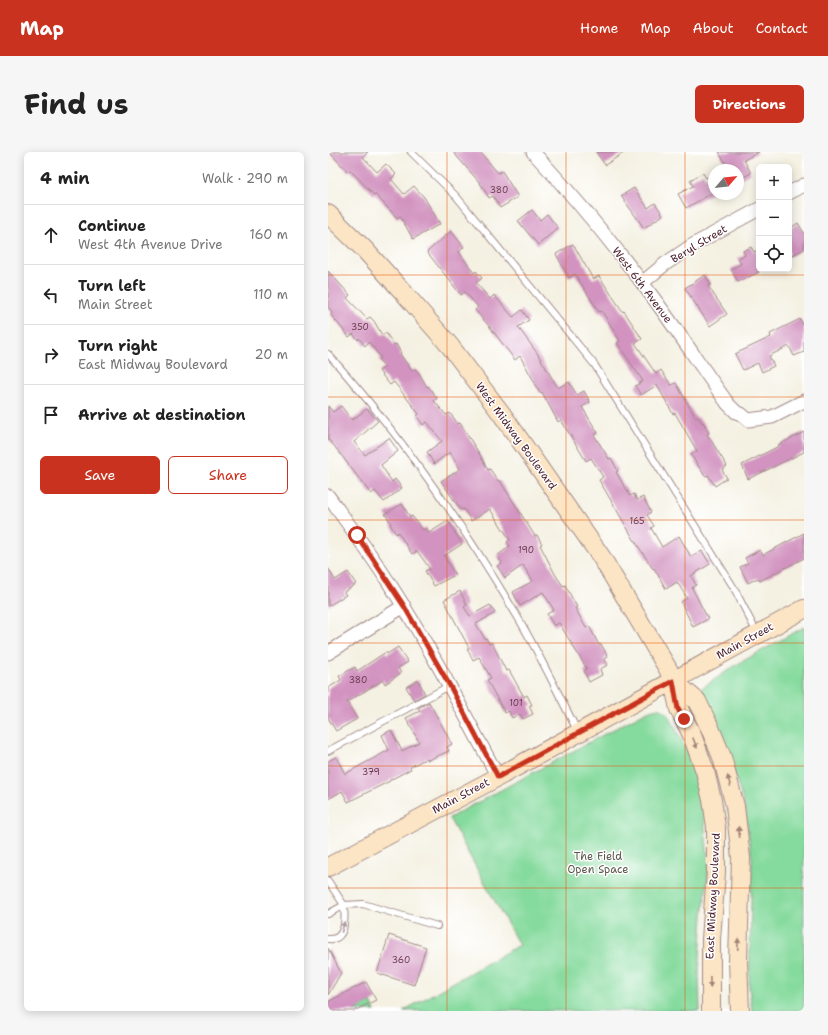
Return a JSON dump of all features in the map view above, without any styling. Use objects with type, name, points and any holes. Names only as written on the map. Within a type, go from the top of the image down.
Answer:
[{"type":"main road","name":"West Midway Boulevard","points":[[328,214],[364,249],[409,299],[450,346],[502,413],[602,558],[654,644],[673,681]]},
{"type":"main road","name":"Main Street","points":[[328,867],[498,777],[804,609]]},
{"type":"main road","name":"East Midway Boulevard","points":[[673,681],[678,709],[692,735],[705,771],[712,800],[716,827],[716,872],[711,945],[711,1011]]},
{"type":"main road","name":"East Midway Boulevard","points":[[673,681],[697,701],[722,757],[735,806],[741,858],[738,961],[740,1011]]},
{"type":"street","name":"West 6th Avenue","points":[[533,152],[554,174],[660,306],[728,404],[736,412],[742,414],[748,420],[772,417],[804,401]]},
{"type":"street","points":[[792,191],[804,185]]},
{"type":"street","name":"Beryl Street","points":[[642,283],[665,264],[693,246],[756,211]]},
{"type":"street","points":[[328,496],[357,535],[404,606],[450,686],[498,777]]},
{"type":"street","points":[[328,653],[404,606]]},
{"type":"lane","points":[[411,152],[456,196],[594,364],[734,588],[757,634]]},
{"type":"lane","points":[[328,354],[360,390],[440,494],[515,612],[578,732]]},
{"type":"lane","points":[[328,751],[450,686]]},
{"type":"lane","points":[[328,881],[344,905],[345,920],[340,935],[331,940],[328,939]]},
{"type":"lane","points":[[328,914],[344,905],[363,904],[437,926]]},
{"type":"green space","points":[[804,627],[804,1011],[752,1011],[749,987],[752,859],[744,805],[728,751],[699,690],[736,665]]},
{"type":"green space","name":"The Field Open Space","points":[[658,708],[669,715],[692,761],[703,809],[709,867],[703,916],[699,973],[700,1011],[403,1011],[519,945],[449,818],[640,715]]},
{"type":"green space","points":[[371,1002],[375,1011],[354,1011]]},
{"type":"building","points":[[329,152],[368,152],[363,157],[377,172],[386,164],[396,174],[391,179],[404,194],[414,186],[424,197],[440,224],[413,239],[400,216],[397,218],[375,194],[374,195],[350,170],[348,172]]},
{"type":"building","points":[[453,152],[480,152],[498,173],[502,171],[518,197],[500,208],[493,196],[489,198],[480,183]]},
{"type":"building","points":[[596,152],[625,152],[605,165]]},
{"type":"building","points":[[719,152],[759,152],[744,160],[751,173],[744,177],[744,164],[726,164]]},
{"type":"building","points":[[703,173],[706,178],[708,177],[708,195],[686,208],[678,194],[693,186],[690,180]]},
{"type":"building","points":[[634,188],[648,208],[655,203],[663,215],[644,228],[621,196]]},
{"type":"building","points":[[532,210],[540,220],[547,214],[558,228],[538,245],[518,221]]},
{"type":"building","points":[[798,223],[804,233],[804,249],[792,255],[792,236],[792,227]]},
{"type":"building","points":[[451,231],[464,247],[459,252],[474,273],[476,271],[482,278],[476,283],[490,299],[494,295],[513,317],[522,310],[529,320],[518,327],[537,353],[558,388],[569,382],[577,395],[584,391],[590,402],[582,407],[598,433],[594,435],[609,459],[611,458],[618,471],[616,472],[630,496],[634,494],[637,500],[643,497],[651,512],[647,515],[654,526],[651,528],[662,547],[679,536],[691,557],[702,551],[710,564],[691,576],[696,585],[692,588],[708,619],[693,627],[681,602],[687,598],[677,582],[666,589],[654,568],[653,569],[633,538],[599,480],[603,477],[591,458],[586,461],[561,420],[558,422],[542,392],[540,393],[534,383],[520,356],[515,360],[475,310],[478,307],[465,292],[461,295],[427,252]]},
{"type":"building","points":[[573,244],[593,279],[599,276],[642,339],[635,343],[656,374],[661,370],[671,385],[676,383],[696,418],[698,417],[702,423],[703,422],[709,433],[707,434],[727,466],[722,470],[727,478],[715,486],[708,475],[705,476],[691,455],[697,451],[675,413],[673,414],[657,385],[641,395],[635,386],[643,381],[617,343],[620,341],[602,311],[599,312],[575,274],[569,278],[556,254]]},
{"type":"building","points":[[751,247],[754,252],[756,251],[756,272],[759,272],[738,282],[731,269],[741,264],[738,258],[745,255],[743,251]]},
{"type":"building","points":[[328,271],[350,295],[347,298],[367,319],[370,317],[374,321],[382,335],[386,333],[394,345],[396,344],[401,353],[400,354],[412,371],[415,369],[419,373],[427,387],[428,386],[437,398],[434,401],[446,415],[450,413],[458,424],[460,423],[488,470],[490,469],[498,481],[500,481],[535,536],[537,535],[542,544],[540,545],[555,574],[563,586],[565,585],[586,628],[589,626],[599,645],[601,644],[608,657],[604,659],[608,665],[600,669],[602,675],[589,682],[584,671],[587,669],[559,623],[554,626],[547,614],[554,610],[543,592],[520,606],[513,592],[533,581],[523,565],[505,578],[497,566],[502,563],[497,556],[510,546],[507,542],[510,540],[490,509],[471,521],[464,509],[461,510],[441,481],[460,469],[450,452],[434,464],[427,452],[442,441],[427,422],[423,425],[417,416],[419,414],[394,382],[390,385],[379,371],[385,367],[379,360],[381,358],[369,342],[365,346],[359,338],[358,340],[353,334],[349,337],[331,315],[332,312],[328,307]]},
{"type":"building","points":[[705,275],[711,284],[708,286],[727,314],[710,326],[685,288]]},
{"type":"building","points":[[800,319],[804,327],[804,352],[794,356],[789,346],[769,356],[774,366],[762,372],[758,363],[743,370],[735,354],[771,337],[770,334]]},
{"type":"building","points":[[328,406],[333,412],[341,406],[352,420],[367,409],[378,421],[354,442],[365,455],[389,438],[398,451],[381,465],[392,482],[395,479],[402,488],[384,502],[375,491],[371,494],[328,439]]},
{"type":"building","points":[[804,432],[804,452],[748,479],[742,465]]},
{"type":"building","points":[[402,504],[410,517],[412,516],[423,530],[426,528],[429,533],[448,521],[462,544],[444,556],[455,575],[434,586],[425,571],[430,569],[417,551],[412,554],[398,532],[396,534],[385,514]]},
{"type":"building","points":[[804,533],[804,558],[760,581],[758,578],[748,583],[740,567],[748,563],[745,558],[760,550],[763,555]]},
{"type":"building","points":[[328,568],[335,580],[348,572],[356,584],[344,592],[346,595],[328,606]]},
{"type":"building","points":[[460,591],[467,605],[464,607],[470,616],[490,605],[495,613],[476,624],[489,644],[492,643],[506,671],[509,670],[524,697],[527,695],[532,705],[529,706],[533,714],[523,719],[520,714],[512,718],[509,711],[505,713],[487,680],[491,678],[479,657],[473,660],[467,649],[469,648],[444,600]]},
{"type":"building","points":[[398,647],[408,662],[398,668],[401,673],[385,684],[383,680],[347,702],[357,719],[336,731],[328,718],[328,688],[341,680],[339,676],[355,667],[357,671],[386,652],[387,654]]},
{"type":"building","points":[[418,680],[425,694],[414,700],[406,687]]},
{"type":"building","points":[[429,702],[452,744],[447,747],[449,751],[428,760],[427,758],[410,767],[411,769],[390,781],[348,802],[342,791],[328,799],[328,761],[336,757],[345,774],[389,750],[382,735],[391,730],[402,751],[419,742],[406,718],[420,711],[418,708]]},
{"type":"building","points":[[389,935],[426,947],[414,985],[377,973]]},
{"type":"building","points":[[328,948],[341,973],[328,995]]},
{"type":"building","points":[[366,982],[376,1000],[354,1011],[328,1011],[328,1002]]},
{"type":"route","points":[[357,535],[404,606],[450,686],[498,777],[673,681],[678,709],[684,719]]}]
